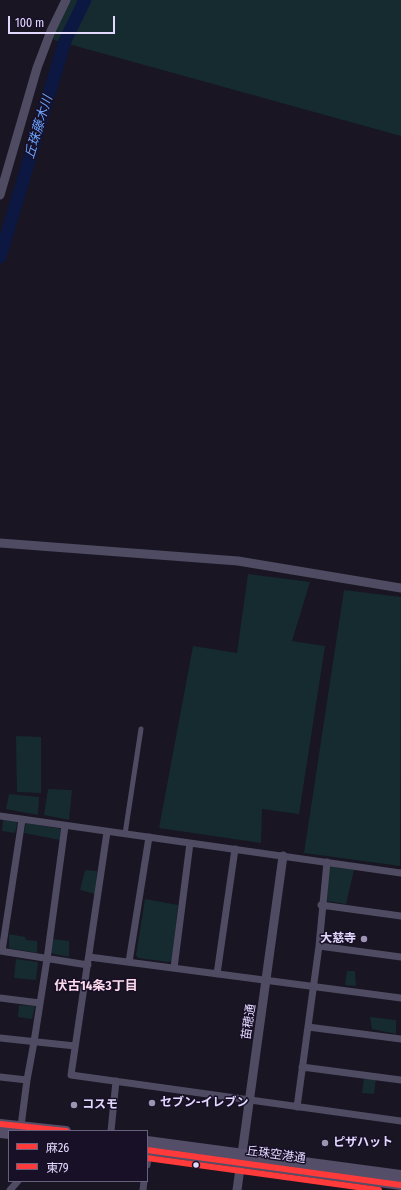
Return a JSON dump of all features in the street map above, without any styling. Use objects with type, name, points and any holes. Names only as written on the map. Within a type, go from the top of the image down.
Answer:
[{"type":"main road","points":[[0,1124],[52,1130]]},
{"type":"main road","name":"丘珠空港通","points":[[148,1147],[242,1159],[401,1175]]},
{"type":"main road","name":"丘珠空港通","points":[[242,1159],[401,1185]]},
{"type":"street","points":[[0,195],[37,68],[51,31],[66,0]]},
{"type":"street","points":[[0,543],[238,561],[401,588]]},
{"type":"street","points":[[125,834],[141,729]]},
{"type":"street","points":[[0,816],[401,873]]},
{"type":"street","points":[[22,820],[1,951],[88,965]]},
{"type":"street","points":[[21,1126],[47,959],[65,826]]},
{"type":"street","points":[[106,832],[71,1075],[401,1121]]},
{"type":"street","points":[[129,962],[149,837]]},
{"type":"street","points":[[174,968],[190,843]]},
{"type":"street","points":[[217,974],[235,849]]},
{"type":"street","name":"苗穂通","points":[[237,1190],[238,1173],[242,1159],[283,856]]},
{"type":"street","points":[[297,1107],[318,946],[321,905],[327,862]]},
{"type":"street","points":[[321,905],[401,916]]},
{"type":"street","points":[[318,946],[401,957]]},
{"type":"street","points":[[89,957],[313,985],[401,998]]},
{"type":"street","points":[[0,998],[40,1003]]},
{"type":"street","points":[[308,1026],[401,1039]]},
{"type":"street","points":[[0,1038],[75,1046]]},
{"type":"street","points":[[302,1067],[401,1080]]},
{"type":"street","points":[[0,1077],[27,1080]]},
{"type":"street","points":[[111,1130],[116,1081]]},
{"type":"street","points":[[10,1190],[17,1182]]},
{"type":"green space","points":[[69,0],[401,0],[401,136],[54,40],[53,36]]},
{"type":"green space","points":[[248,574],[310,582],[292,641],[325,646],[299,814],[262,809],[261,843],[159,828],[193,646],[237,653]]},
{"type":"green space","points":[[344,590],[401,597],[400,866],[304,853]]},
{"type":"green space","points":[[16,736],[41,737],[41,793],[17,792]]},
{"type":"green space","points":[[48,789],[72,790],[69,820],[44,815]]},
{"type":"green space","points":[[9,794],[39,797],[38,815],[6,809]]},
{"type":"green space","points":[[3,820],[18,821],[15,833],[2,831]]},
{"type":"green space","points":[[26,823],[62,829],[60,840],[24,833]]},
{"type":"green space","points":[[329,866],[354,870],[346,904],[327,901]]},
{"type":"green space","points":[[85,870],[97,871],[95,894],[80,890]]},
{"type":"green space","points":[[145,899],[178,905],[172,961],[168,962],[138,958],[136,955]]},
{"type":"green space","points":[[9,934],[25,937],[26,940],[37,941],[37,953],[9,948]]},
{"type":"green space","points":[[52,939],[69,941],[69,957],[50,953]]},
{"type":"green space","points":[[16,959],[38,962],[36,980],[14,978]]},
{"type":"green space","points":[[347,971],[355,971],[356,986],[345,985]]},
{"type":"green space","points":[[19,1005],[35,1006],[32,1019],[18,1017]]},
{"type":"green space","points":[[370,1017],[396,1020],[396,1034],[372,1029]]},
{"type":"green space","points":[[364,1078],[376,1079],[374,1094],[362,1093]]},
{"type":"waterway","name":"丘珠藤木川","points":[[0,257],[65,41],[85,0]]},
{"type":"transit line","name":"麻26","points":[[0,1124],[57,1130]]},
{"type":"transit line","name":"麻26","points":[[148,1150],[401,1185]]},
{"type":"transit line","name":"東79","points":[[148,1158],[379,1190]]},
{"type":"place","name":"大慈寺","points":[[364,939]]},
{"type":"place","name":"セブン-イレブン","points":[[152,1103]]},
{"type":"place","name":"コスモ","points":[[74,1105]]},
{"type":"place","name":"ピザハット","points":[[325,1143]]},
{"type":"district","name":"伏古14条3丁目","points":[[96,986]]}]
